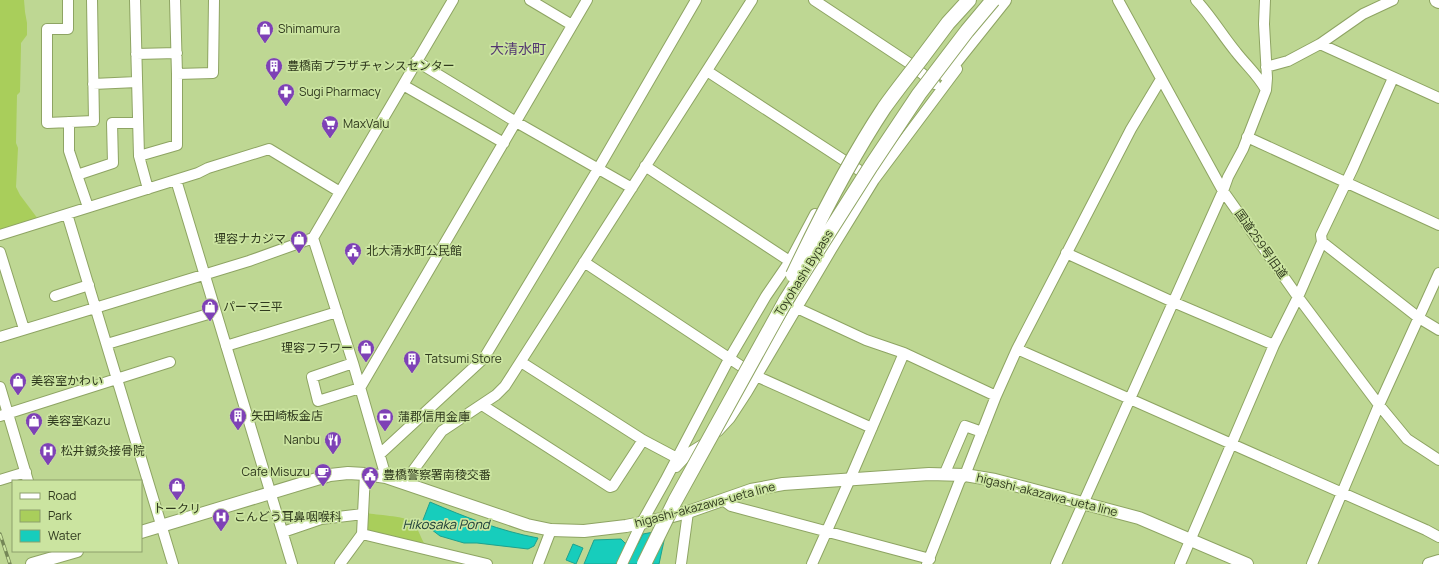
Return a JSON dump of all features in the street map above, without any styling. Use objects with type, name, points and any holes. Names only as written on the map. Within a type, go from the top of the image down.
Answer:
[{"type":"highway","points":[[760,347],[816,225],[849,167],[915,61],[969,0]]},
{"type":"highway","name":"Toyohashi Bypass","points":[[644,564],[675,501],[786,300],[857,188],[920,94],[967,31],[993,0]]},
{"type":"highway","points":[[857,188],[872,174],[945,74],[1005,0]]},
{"type":"main road","name":"higashi-akazawa-ueta line","points":[[142,532],[330,475],[348,473],[386,477],[527,525],[552,530],[584,531],[641,524],[688,512],[751,490],[783,484],[929,474],[965,475],[995,480],[1139,518],[1247,564]]},
{"type":"main road","points":[[32,564],[73,552]]},
{"type":"main road","points":[[1429,564],[1439,561]]},
{"type":"street","points":[[68,0],[68,28],[47,29],[47,123],[94,120],[92,0]]},
{"type":"street","points":[[135,0],[138,156],[148,188]]},
{"type":"street","points":[[138,156],[177,145],[177,53],[175,0]]},
{"type":"street","points":[[177,74],[213,74],[214,0]]},
{"type":"street","points":[[0,337],[277,252],[313,238],[453,0]]},
{"type":"street","points":[[530,0],[542,3],[572,25]]},
{"type":"street","points":[[353,363],[312,377],[318,401],[360,388],[587,0]]},
{"type":"street","points":[[380,454],[484,358],[598,169],[696,0]]},
{"type":"street","points":[[404,483],[442,431],[482,405],[500,391],[521,362],[752,0]]},
{"type":"street","points":[[814,0],[915,61],[941,90]]},
{"type":"street","points":[[622,564],[641,524],[729,359],[766,296],[790,261],[845,161],[878,107],[915,61],[960,0]]},
{"type":"street","points":[[665,481],[672,470],[689,453],[714,438],[738,406],[874,180],[997,18],[1005,0]]},
{"type":"street","name":"国道259号旧道","points":[[1118,0],[1223,191],[1298,297],[1407,440],[1439,460]]},
{"type":"street","points":[[1196,0],[1204,7],[1236,52],[1259,77],[1266,90]]},
{"type":"street","points":[[1056,564],[1228,177],[1243,149],[1266,90],[1267,78],[1264,24],[1265,0]]},
{"type":"street","points":[[1266,67],[1288,61],[1320,44],[1363,14],[1393,0]]},
{"type":"street","points":[[1320,44],[1392,78],[1439,98]]},
{"type":"street","points":[[136,54],[177,53]]},
{"type":"street","points":[[416,61],[516,122],[632,188]]},
{"type":"street","points":[[707,71],[874,180]]},
{"type":"street","points":[[1180,564],[1274,345],[1298,297],[1322,242],[1321,235],[1392,78]]},
{"type":"street","points":[[723,500],[732,506],[827,531],[929,562],[960,480],[965,475],[996,396],[1017,348],[1131,129],[1161,79]]},
{"type":"street","points":[[93,84],[137,82]]},
{"type":"street","points":[[403,85],[504,143]]},
{"type":"street","points":[[69,122],[70,151],[88,207]]},
{"type":"street","points":[[77,175],[113,163],[112,123],[138,123]]},
{"type":"street","points":[[1247,137],[1439,225]]},
{"type":"street","points":[[0,235],[198,173],[208,168],[269,149],[340,192]]},
{"type":"street","points":[[646,166],[790,261],[814,279]]},
{"type":"street","points":[[176,180],[292,564]]},
{"type":"street","points":[[67,214],[107,344],[145,485],[161,526],[173,564]]},
{"type":"street","points":[[313,238],[353,363],[386,477]]},
{"type":"street","points":[[1322,242],[1419,318],[1439,330]]},
{"type":"street","points":[[0,252],[24,329]]},
{"type":"street","points":[[1066,253],[1173,302],[1274,345]]},
{"type":"street","points":[[584,262],[756,376],[872,428]]},
{"type":"street","points":[[1312,564],[1379,405],[1439,273]]},
{"type":"street","points":[[54,296],[89,285]]},
{"type":"street","points":[[797,308],[866,340],[904,354],[996,396]]},
{"type":"street","points":[[107,344],[215,312]]},
{"type":"street","points":[[226,346],[337,312]]},
{"type":"street","points":[[1017,348],[1343,492],[1439,537]]},
{"type":"street","points":[[812,564],[904,354]]},
{"type":"street","points":[[4,415],[170,362]]},
{"type":"street","points":[[521,362],[643,440],[677,458]]},
{"type":"street","points":[[0,387],[4,415],[27,477],[0,480]]},
{"type":"street","points":[[482,405],[610,487],[613,486],[643,440]]},
{"type":"street","points":[[944,475],[965,426],[982,432]]},
{"type":"street","points":[[340,564],[362,534],[365,474]]},
{"type":"street","points":[[681,564],[688,512]]},
{"type":"street","points":[[283,532],[321,519],[363,514]]},
{"type":"street","points":[[538,564],[552,530]]},
{"type":"street","points":[[362,534],[455,560],[487,564]]},
{"type":"green space","points":[[0,0],[24,0],[27,35],[21,43],[20,92],[17,95],[16,143],[18,148],[16,187],[20,195],[38,219],[0,231]]},
{"type":"green space","points":[[366,513],[396,517],[411,521],[417,528],[424,543],[416,545],[366,532]]},
{"type":"water","name":"Hikosaka Pond","points":[[430,502],[510,532],[538,538],[534,546],[528,549],[477,543],[464,543],[440,536],[423,523]]},
{"type":"water","points":[[659,531],[665,536],[659,564],[584,564],[594,540],[621,539],[625,543],[638,544],[643,534]]},
{"type":"water","points":[[573,544],[583,548],[576,564],[566,560]]},
{"type":"railway","points":[[0,534],[10,564]]},
{"type":"place","name":"Shimamura","points":[[265,44]]},
{"type":"place","name":"豊橋南プラザチャンスセンター","points":[[274,81]]},
{"type":"place","name":"Sugi Pharmacy","points":[[286,107]]},
{"type":"place","name":"MaxValu","points":[[330,139]]},
{"type":"place","name":"理容ナカジマ","points":[[299,254]]},
{"type":"place","name":"北大清水町公民館","points":[[353,266]]},
{"type":"place","name":"パーマ三平","points":[[210,322]]},
{"type":"place","name":"理容フラワー","points":[[366,363]]},
{"type":"place","name":"Tatsumi Store","points":[[412,374]]},
{"type":"place","name":"美容室かわい","points":[[18,396]]},
{"type":"place","name":"矢田崎板金店","points":[[238,431]]},
{"type":"place","name":"蒲郡信用金庫","points":[[385,432]]},
{"type":"place","name":"美容室Kazu","points":[[34,436]]},
{"type":"place","name":"Nanbu","points":[[333,455]]},
{"type":"place","name":"松井鍼灸接骨院","points":[[48,466]]},
{"type":"place","name":"Cafe Misuzu","points":[[323,487]]},
{"type":"place","name":"豊橋警察署南稜交番","points":[[370,490]]},
{"type":"place","name":"トークリ","points":[[177,501]]},
{"type":"place","name":"こんどう耳鼻咽喉科","points":[[221,532]]},
{"type":"district","name":"大清水町","points":[[518,49]]}]
